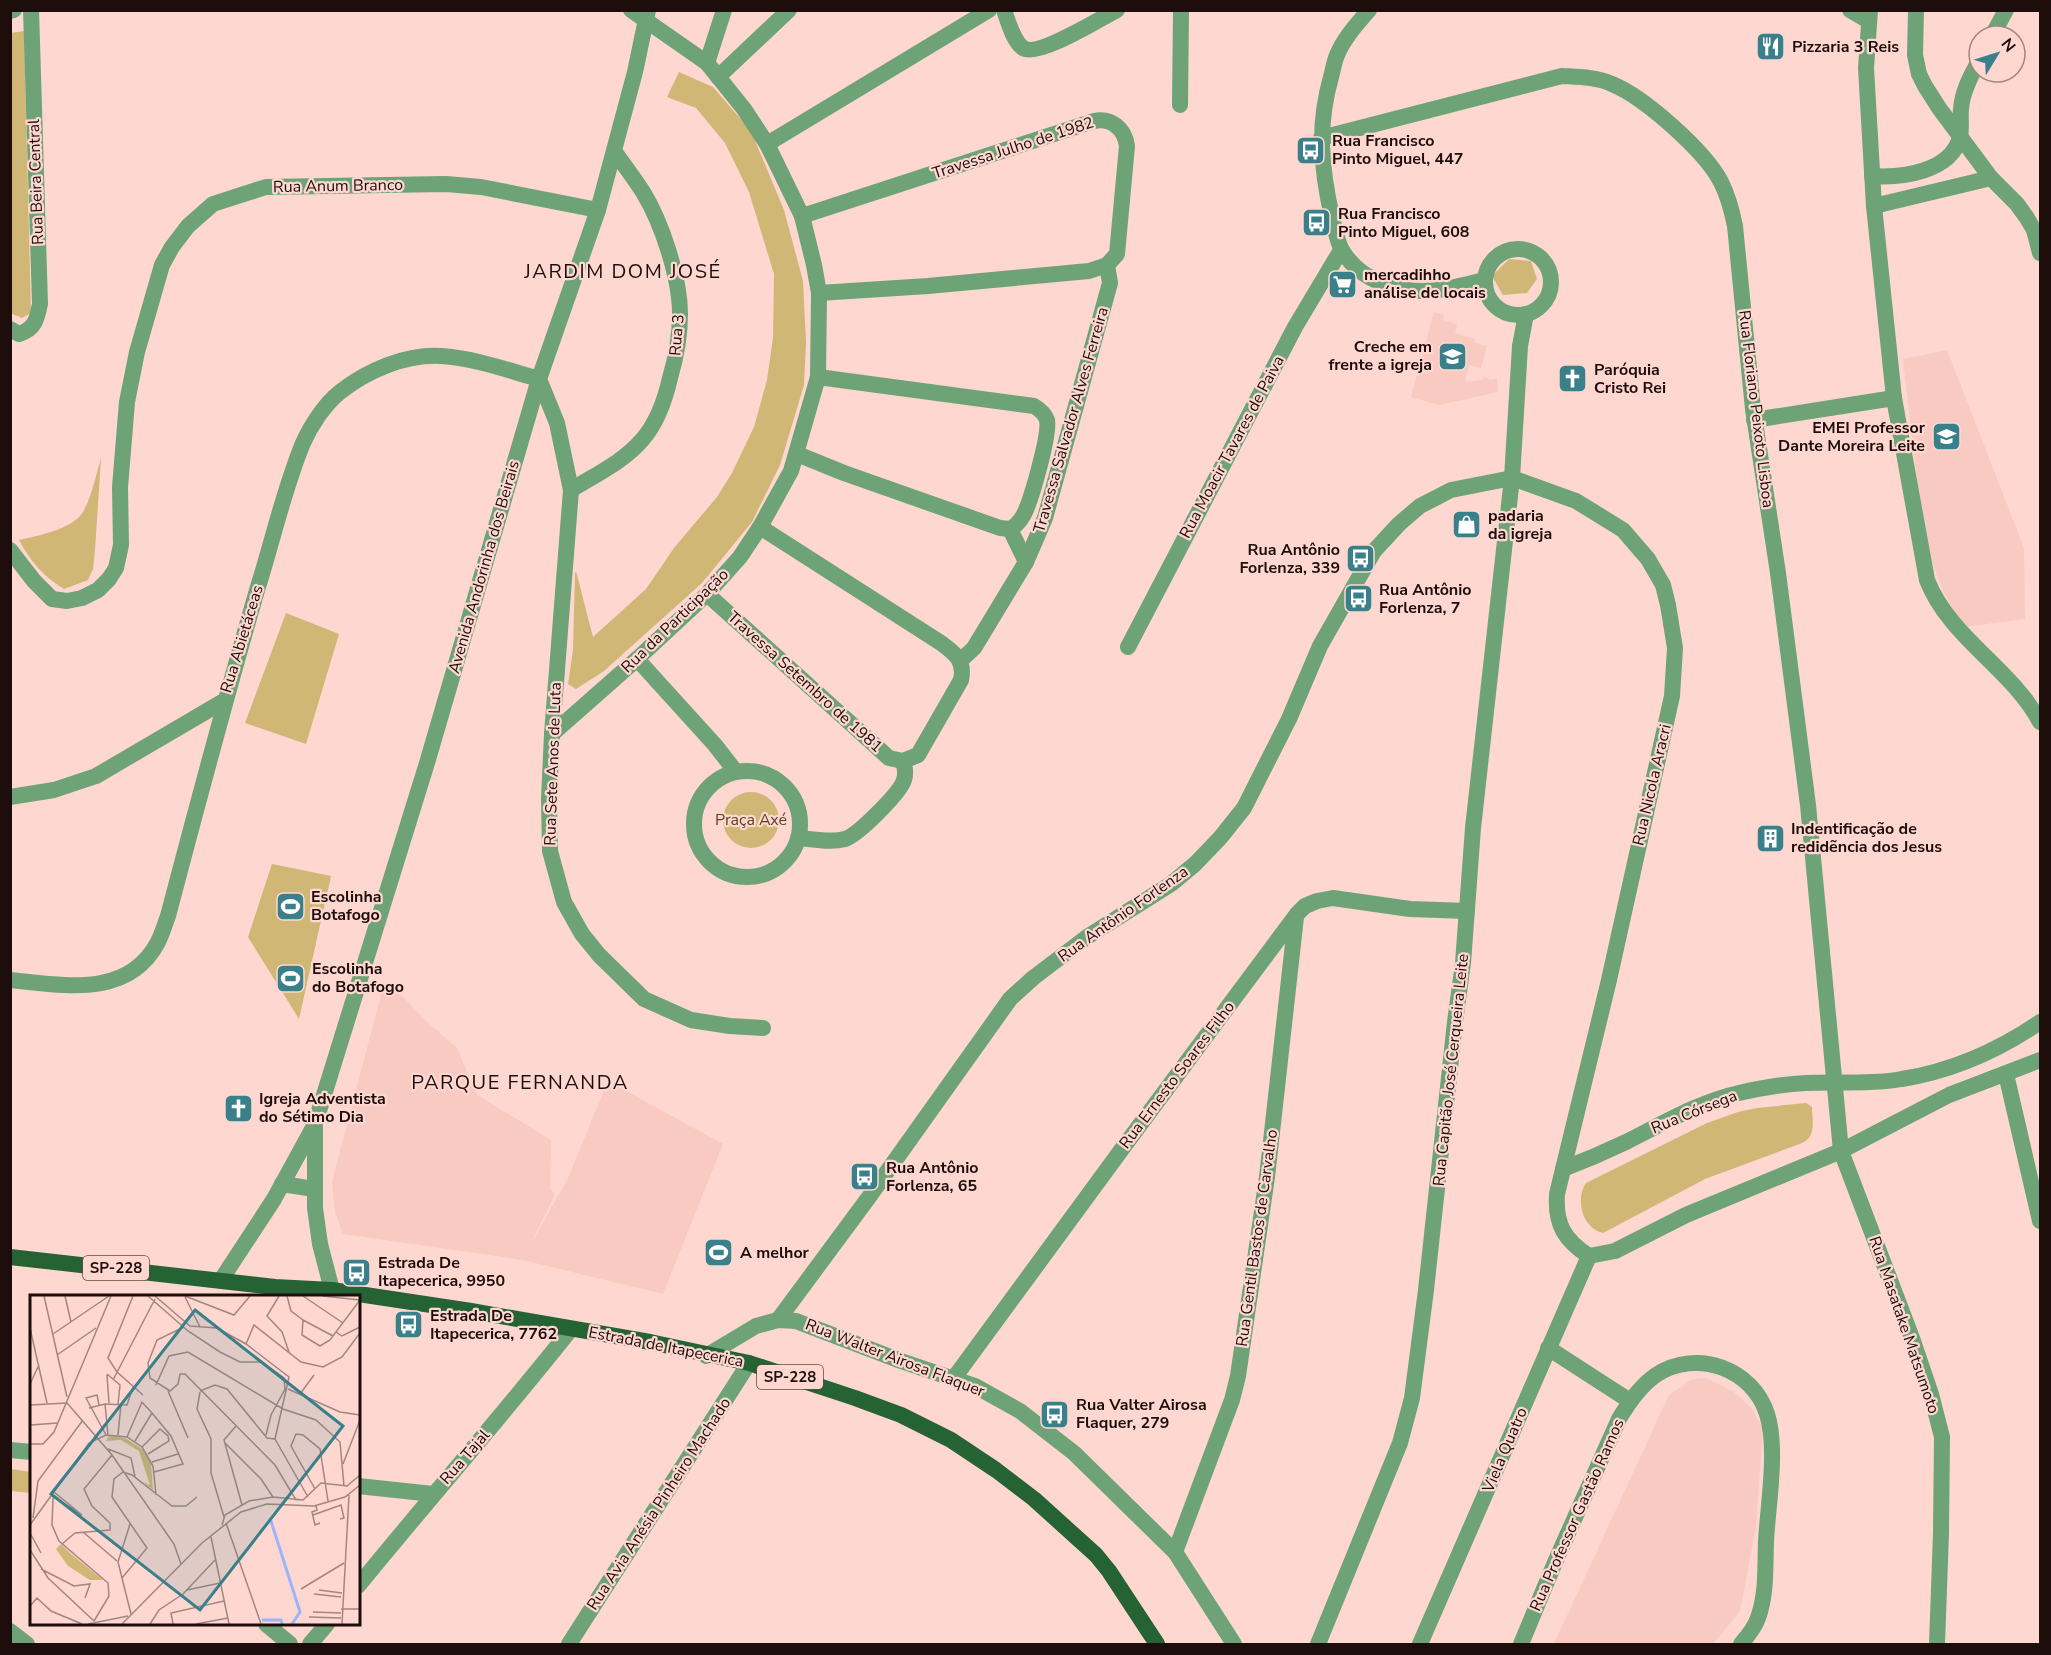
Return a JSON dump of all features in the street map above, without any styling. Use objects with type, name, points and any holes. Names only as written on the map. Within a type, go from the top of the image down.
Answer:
[{"type":"main road","name":"SP-228","points":[[10,1257],[221,1280]]},
{"type":"main road","name":"Estrada de Itapecerica","points":[[221,1280],[275,1287],[332,1290],[650,1342],[706,1356],[749,1363],[901,1415],[951,1440],[1034,1499],[1096,1555],[1157,1644]]},
{"type":"street","name":"Rua Beira Central","points":[[10,329],[19,334],[27,332],[38,317],[40,304],[31,10]]},
{"type":"street","name":"Rua da Participação","points":[[552,734],[707,594],[740,556],[760,527],[791,471],[818,377],[819,293],[814,265],[802,216],[767,144],[744,109],[707,63],[647,15],[631,10]]},
{"type":"street","points":[[707,63],[724,10]]},
{"type":"street","points":[[718,77],[789,10]]},
{"type":"street","points":[[767,144],[989,10]]},
{"type":"street","points":[[1004,10],[1018,42],[1023,48],[1029,50],[1041,48],[1117,10]]},
{"type":"street","points":[[1180,105],[1181,10]]},
{"type":"street","points":[[1369,10],[1351,31],[1337,55],[1328,87],[1321,138],[1321,160],[1341,250],[1371,278],[1400,289],[1427,292],[1446,290],[1485,280]]},
{"type":"street","points":[[1850,10],[1869,16],[1866,68],[1874,206],[1894,398],[1927,580],[1932,592],[1970,642],[2034,708],[2040,722]]},
{"type":"street","points":[[1916,10],[1915,55],[1919,74],[1939,108],[1990,178],[2017,204],[2027,218],[2034,230],[2040,253]]},
{"type":"street","points":[[1998,24],[2006,10]]},
{"type":"street","name":"Avenida Andorinha dos Beirais","points":[[221,1280],[282,1184],[315,1124],[427,763],[539,379],[598,210],[647,15]]},
{"type":"street","name":"Rua Floriano Peixoto Lisboa","points":[[1321,138],[1562,76],[1590,78],[1610,82],[1630,92],[1680,134],[1711,166],[1728,197],[1735,226],[1754,420],[1778,573],[1808,805],[1833,1083]]},
{"type":"street","points":[[1872,176],[1903,175],[1936,165],[1955,149],[1960,136],[1960,107],[1968,84]]},
{"type":"street","name":"Travessa Julho de 1982","points":[[802,216],[1074,126],[1106,120],[1123,133],[1127,146],[1117,254],[1107,265]]},
{"type":"street","name":"Rua 3","points":[[571,490],[621,459],[642,440],[666,396],[675,360],[680,313],[676,282],[665,237],[644,193],[614,151]]},
{"type":"street","points":[[1874,206],[1990,178]]},
{"type":"street","name":"Rua Anum Branco","points":[[10,550],[34,581],[52,598],[67,602],[98,590],[116,568],[121,545],[120,487],[127,402],[137,352],[162,265],[188,226],[213,204],[266,187],[446,184],[481,187],[598,210]]},
{"type":"street","points":[[1513,248],[1524,248],[1535,252],[1550,270],[1552,281],[1545,302],[1537,310],[1526,314],[1506,313],[1497,307],[1486,290],[1487,269],[1493,259],[1513,248]]},
{"type":"street","name":"Rua Moacir Tavares de Paiva","points":[[1128,647],[1295,327],[1341,250]]},
{"type":"street","points":[[819,293],[928,286],[1089,271],[1107,265]]},
{"type":"street","name":"Travessa Salvador Alves Ferreira","points":[[960,661],[974,648],[1026,562],[1046,518],[1110,284],[1107,265]]},
{"type":"street","name":"Rua Capitão José Cerqueira Leite","points":[[1318,1644],[1400,1443],[1412,1398],[1463,963],[1473,828],[1512,478],[1520,346],[1526,314]]},
{"type":"street","name":"Rua Abietáceas","points":[[10,980],[85,987],[109,982],[143,963],[158,942],[168,916],[224,701],[287,491],[304,442],[333,398],[362,378],[390,364],[418,357],[442,356],[539,379]]},
{"type":"street","name":"Travessa Salvador Alves Ferreira","points":[[797,454],[988,525],[1010,529],[1023,517],[1030,502],[1047,429],[1047,420],[1034,406],[818,377]]},
{"type":"street","name":"Rua Sete Anos de Luta","points":[[539,379],[557,423],[571,490],[549,800],[550,851],[564,902],[582,934],[599,956],[644,999],[692,1020],[764,1028]]},
{"type":"street","points":[[1754,420],[1894,398]]},
{"type":"street","name":"Rua Nicola Aracri","points":[[1512,478],[1576,501],[1623,530],[1639,546],[1663,585],[1675,648],[1672,696],[1599,1026],[1557,1194],[1558,1222],[1578,1248],[1589,1256]]},
{"type":"street","name":"Rua Antônio Forlenza","points":[[778,1320],[1010,999],[1033,978],[1087,937],[1172,884],[1214,844],[1244,808],[1289,719],[1320,646],[1374,551],[1399,524],[1420,506],[1451,490],[1512,478]]},
{"type":"street","points":[[760,527],[934,638],[960,661],[963,671],[961,680],[923,749],[918,755],[903,761],[905,779],[883,807],[853,836],[843,840],[798,838]]},
{"type":"street","points":[[1010,529],[1026,562]]},
{"type":"street","name":"Travessa Setembro de 1981","points":[[707,594],[889,758],[903,761]]},
{"type":"street","points":[[637,659],[715,745],[736,772]]},
{"type":"street","points":[[10,797],[54,790],[96,776],[224,701]]},
{"type":"street","points":[[754,771],[771,777],[786,788],[796,803],[800,820],[798,838],[791,854],[779,867],[764,875],[747,878],[730,875],[715,867],[703,854],[695,838],[694,821],[697,804],[706,789],[720,778],[736,772],[754,771]]},
{"type":"street","name":"Rua Ernesto Soares Filho","points":[[954,1378],[1114,1158],[1305,906],[1333,898],[1410,909],[1467,911]]},
{"type":"street","name":"Rua Gentil Bastos de Carvalho","points":[[1175,1552],[1232,1400],[1238,1376],[1267,1177],[1297,914]]},
{"type":"street","name":"Rua Córsega","points":[[1563,1169],[1605,1152],[1671,1119],[1736,1093],[1807,1083],[1901,1080],[1927,1074],[1987,1054],[2040,1022]]},
{"type":"street","points":[[1589,1256],[1615,1251],[1686,1215],[1841,1151],[1949,1095],[2040,1060]]},
{"type":"street","points":[[2006,1074],[2036,1183],[2040,1221]]},
{"type":"street","name":"Rua Masatake Matsumoto","points":[[1833,1083],[1841,1151],[1931,1394],[1942,1437],[1937,1644]]},
{"type":"street","name":"Avenida Andorinha dos Beirais","points":[[315,1124],[314,1189],[320,1244],[332,1290]]},
{"type":"street","points":[[282,1184],[314,1189]]},
{"type":"street","name":"Viela Quatro","points":[[1420,1644],[1589,1256]]},
{"type":"street","points":[[706,1356],[756,1326],[778,1320]]},
{"type":"street","name":"Rua Walter Airosa Flaquer","points":[[778,1320],[796,1322],[954,1378],[975,1386],[1020,1411],[1074,1453],[1175,1552],[1234,1644]]},
{"type":"street","name":"Rua Tajal","points":[[360,1584],[433,1494],[520,1394],[571,1329]]},
{"type":"street","points":[[1548,1348],[1630,1401]]},
{"type":"street","name":"Rua Professor Gastão Ramos","points":[[1521,1644],[1619,1419],[1646,1382],[1671,1367],[1692,1362],[1706,1362],[1732,1371],[1740,1377],[1758,1395],[1770,1430],[1772,1457],[1764,1593],[1758,1618],[1741,1644]]},
{"type":"street","name":"Rua Avia Anésia Pinheiro Machado","points":[[569,1644],[749,1363]]},
{"type":"street","points":[[10,1450],[30,1452]]},
{"type":"street","points":[[360,1486],[433,1494]]},
{"type":"street","points":[[268,1625],[290,1644]]},
{"type":"street","points":[[310,1644],[325,1625]]},
{"type":"street","points":[[10,1631],[27,1644]]},
{"type":"shaded area","name":"Creche em frente a igreja","points":[[1434,312],[1444,315],[1443,320],[1457,324],[1455,333],[1475,339],[1475,343],[1487,346],[1481,368],[1469,365],[1465,382],[1482,380],[1484,377],[1489,380],[1497,378],[1498,392],[1439,405],[1411,397]]},
{"type":"shaded area","name":"EMEI Professor Dante Moreira Leite","points":[[1947,350],[2024,548],[2025,619],[1963,627],[1942,589],[1927,549],[1903,359]]},
{"type":"shaded area","points":[[383,987],[402,996],[457,1048],[477,1095],[551,1140],[550,1188],[555,1194],[530,1246],[568,1178],[608,1081],[723,1144],[663,1294],[523,1260],[343,1234],[335,1212],[332,1182]]},
{"type":"shaded area","points":[[1706,1378],[1734,1392],[1751,1408],[1763,1428],[1756,1526],[1740,1611],[1713,1644],[1554,1644],[1669,1395],[1693,1379]]},
{"type":"green space","points":[[24,31],[31,313],[22,318],[10,313],[10,33]]},
{"type":"green space","points":[[679,72],[713,87],[751,131],[784,210],[803,281],[806,342],[804,385],[780,465],[752,522],[702,583],[604,671],[576,689],[568,684],[573,650],[576,571],[593,637],[646,589],[674,548],[717,497],[732,473],[754,427],[767,380],[773,338],[774,274],[749,192],[725,143],[696,108],[667,97]]},
{"type":"green space","points":[[1509,259],[1531,261],[1537,279],[1527,293],[1503,295],[1492,276]]},
{"type":"green space","points":[[101,458],[93,569],[88,580],[64,589],[38,568],[19,540],[54,531],[78,518],[89,499]]},
{"type":"green space","points":[[286,613],[339,634],[306,744],[245,723]]},
{"type":"green space","name":"Praça Axé","points":[[751,792],[762,794],[771,800],[777,809],[779,820],[777,831],[771,840],[762,846],[751,848],[740,846],[731,840],[725,831],[723,820],[725,809],[731,800],[740,794]]},
{"type":"green space","name":"Escolinha do Botafogo","points":[[272,864],[331,876],[299,1019],[248,937]]},
{"type":"green space","points":[[1806,1103],[1812,1107],[1813,1128],[1810,1136],[1802,1143],[1705,1179],[1603,1233],[1596,1230],[1585,1219],[1581,1197],[1586,1183],[1707,1123],[1757,1108]]},
{"type":"green space","points":[[11,1469],[30,1472],[30,1493],[11,1491]]},
{"type":"place","name":"Pizzaria 3 Reis","points":[[1771,47]]},
{"type":"place","name":"Rua Francisco Pinto Miguel, 447","points":[[1311,150]]},
{"type":"place","name":"Rua Francisco Pinto Miguel, 608","points":[[1317,223]]},
{"type":"place","name":"mercadihho análise de locais","points":[[1343,284]]},
{"type":"place","name":"Creche em frente a igreja","points":[[1453,356]]},
{"type":"place","name":"Paróquia Cristo Rei","points":[[1573,379]]},
{"type":"place","name":"EMEI Professor Dante Moreira Leite","points":[[1946,437]]},
{"type":"place","name":"padaria da igreja","points":[[1467,525]]},
{"type":"place","name":"Rua Antônio Forlenza, 339","points":[[1361,559]]},
{"type":"place","name":"Rua Antônio Forlenza, 7","points":[[1358,599]]},
{"type":"place","name":"Indentificação de redidẽncia dos Jesus","points":[[1770,838]]},
{"type":"place","name":"Escolinha Botafogo","points":[[290,906]]},
{"type":"place","name":"Escolinha do Botafogo","points":[[291,978]]},
{"type":"place","name":"Igreja Adventista do Sétimo Dia","points":[[238,1108]]},
{"type":"place","name":"Rua Antônio Forlenza, 65","points":[[865,1177]]},
{"type":"place","name":"A melhor","points":[[719,1253]]},
{"type":"place","name":"Estrada De Itapecerica, 9950","points":[[357,1272]]},
{"type":"place","name":"Estrada De Itapecerica, 7762","points":[[409,1325]]},
{"type":"place","name":"Rua Valter Airosa Flaquer, 279","points":[[1055,1414]]},
{"type":"district","name":"JARDIM DOM JOSÉ","points":[[623,271]]},
{"type":"district","name":"PARQUE FERNANDA","points":[[520,1082]]}]
